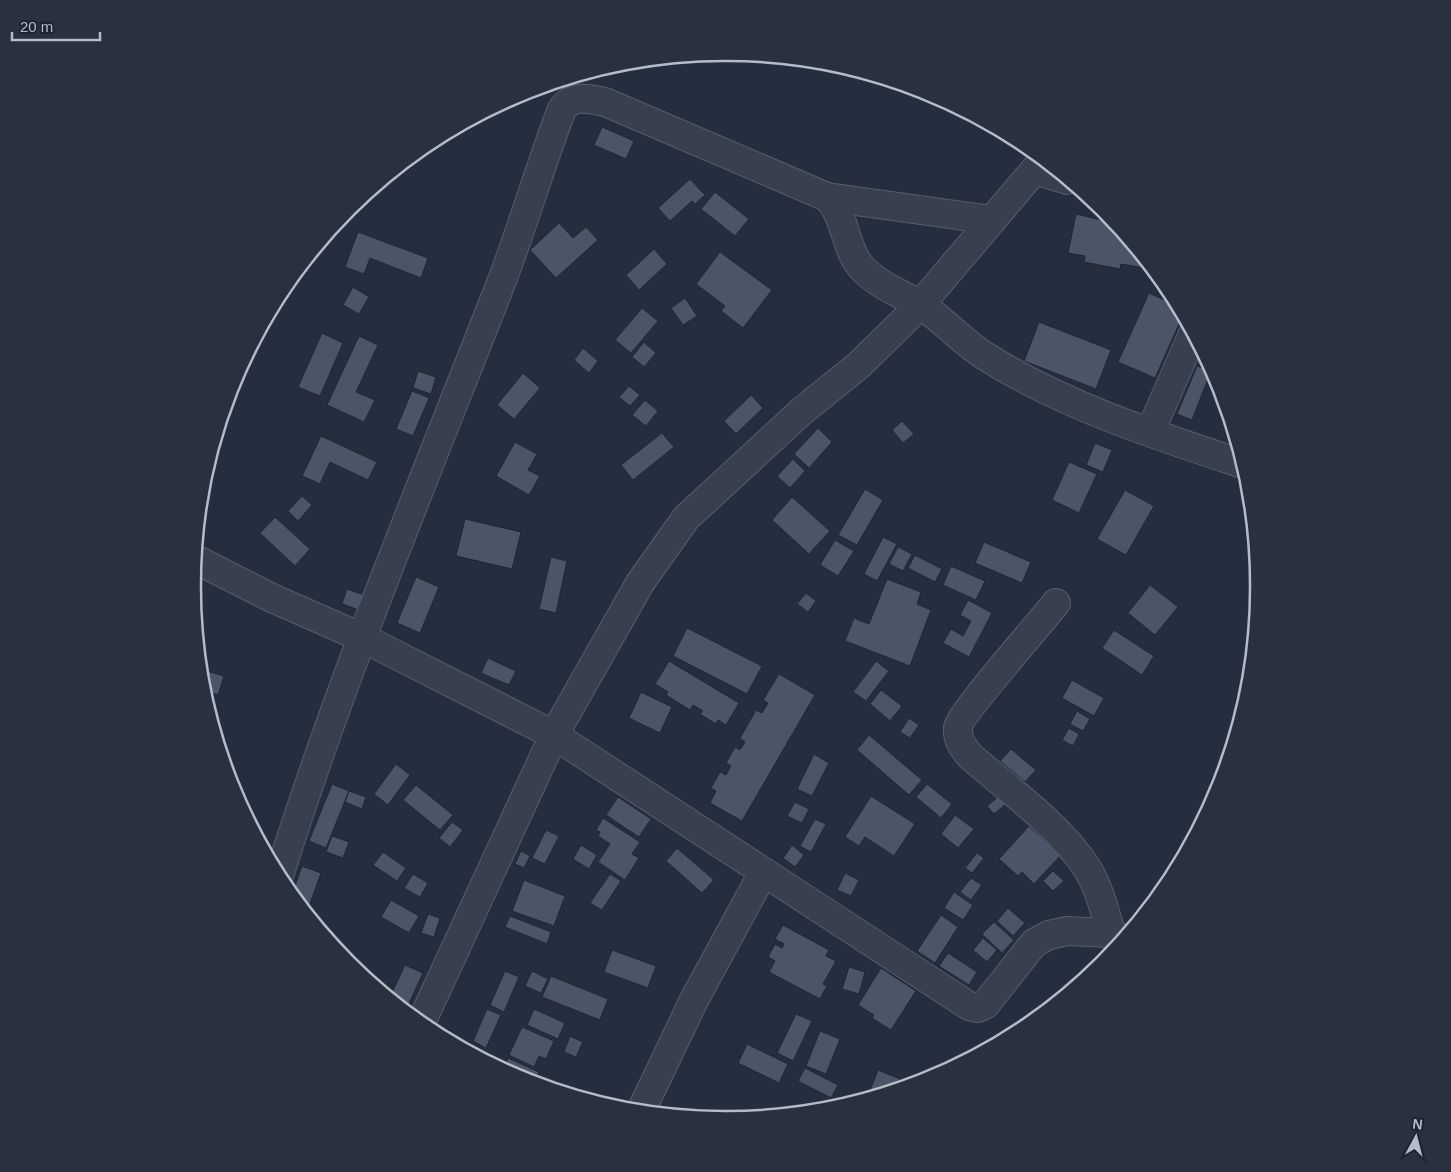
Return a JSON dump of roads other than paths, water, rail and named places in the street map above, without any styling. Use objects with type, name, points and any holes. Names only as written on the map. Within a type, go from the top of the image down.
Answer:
[{"type":"street","points":[[282,866],[294,826],[363,638],[502,280],[556,124],[568,100],[578,98],[605,102],[827,198],[992,220]]},
{"type":"street","points":[[425,1015],[554,734],[640,583],[686,518],[789,423],[859,365],[920,305],[1039,165]]},
{"type":"street","points":[[827,198],[835,206],[850,252],[864,270],[885,287],[920,305],[983,355],[1074,403],[1235,461]]},
{"type":"street","points":[[1150,432],[1190,342]]},
{"type":"street","points":[[202,562],[272,598],[363,638],[554,734],[763,873],[969,1006],[978,1008],[985,1005],[1034,943],[1049,935],[1067,931],[1116,936]]},
{"type":"street","points":[[1056,604],[974,703],[958,726],[958,737],[970,756],[1044,821],[1074,851],[1088,869],[1117,935]]},
{"type":"street","points":[[644,1104],[694,1000],[763,873]]}]
